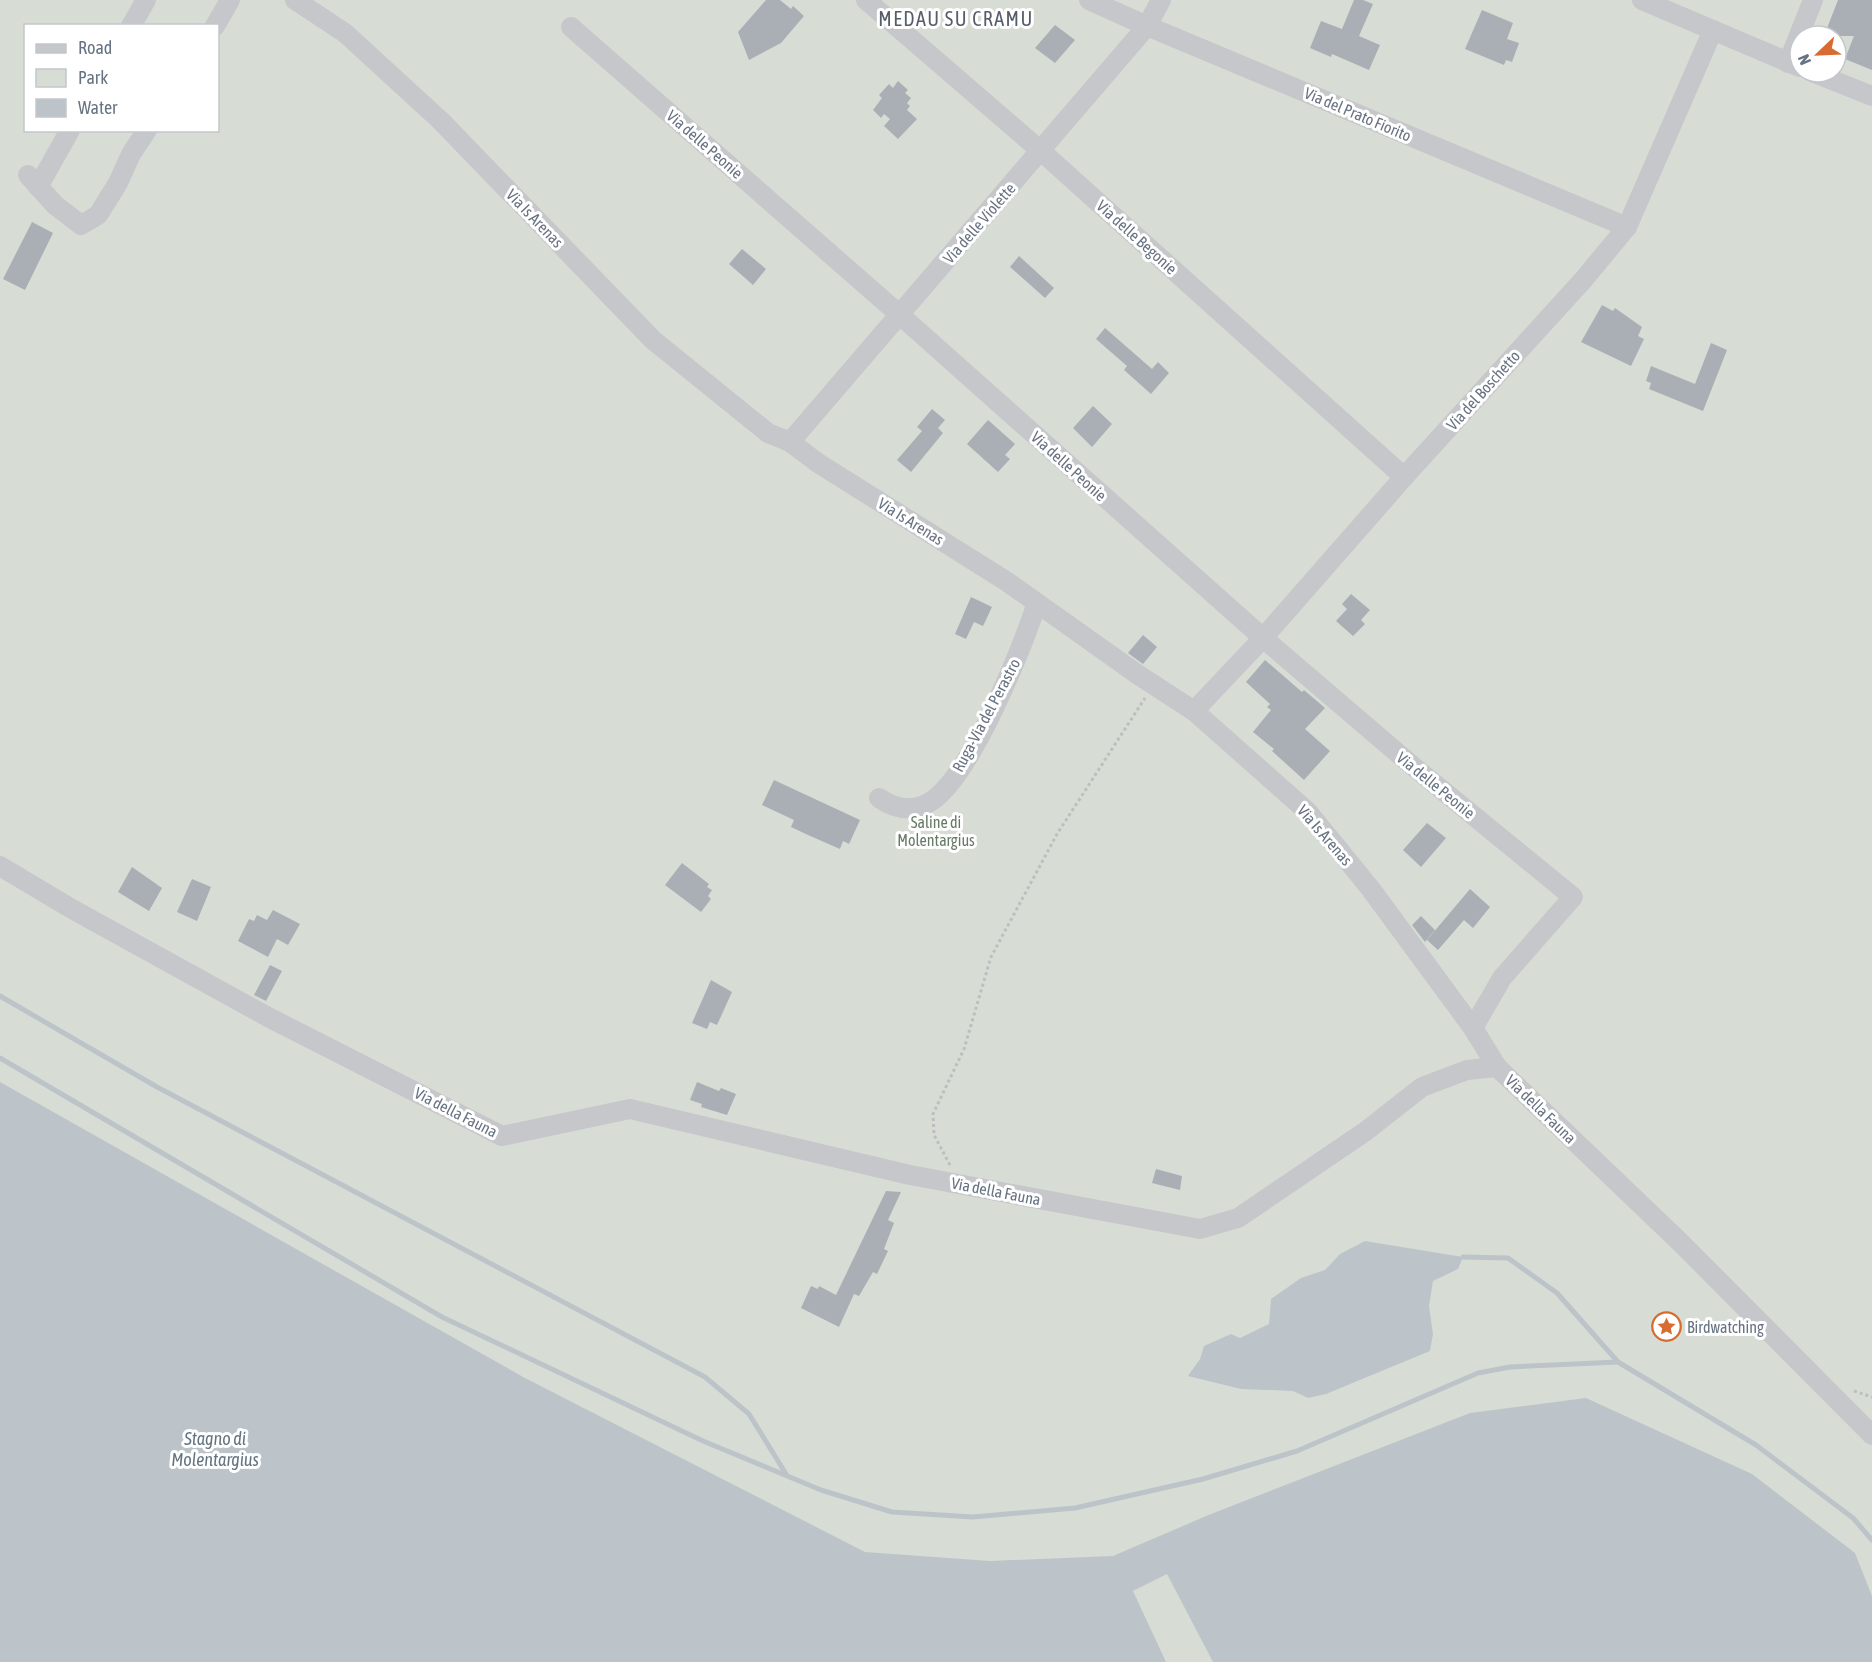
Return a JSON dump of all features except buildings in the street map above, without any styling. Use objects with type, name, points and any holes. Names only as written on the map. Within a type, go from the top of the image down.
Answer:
[{"type":"street","points":[[132,24],[146,0]]},
{"type":"street","points":[[216,24],[230,0]]},
{"type":"street","name":"Via Is Arenas","points":[[295,0],[345,33],[441,121],[653,340],[768,434],[790,442],[818,463],[1006,581],[1194,711],[1308,812],[1370,888],[1473,1028],[1497,1067]]},
{"type":"street","name":"Via delle Begonie","points":[[866,0],[1041,151],[1404,477]]},
{"type":"street","name":"Via del Prato Fiorito","points":[[1089,0],[1627,227]]},
{"type":"street","name":"Via delle Violette","points":[[790,442],[1147,26],[1161,0]]},
{"type":"street","points":[[1642,0],[1788,62]]},
{"type":"street","points":[[1806,24],[1813,0]]},
{"type":"street","name":"Via delle Peonie","points":[[571,27],[900,315],[1263,638],[1414,767],[1574,897],[1502,978],[1473,1028]]},
{"type":"street","name":"Via del Boschetto","points":[[1194,711],[1263,638],[1404,477],[1584,279],[1627,227],[1713,30]]},
{"type":"street","points":[[1842,84],[1872,96]]},
{"type":"street","points":[[69,132],[33,181],[55,205],[81,225],[98,215],[146,132]]},
{"type":"street","name":"Ruga-Via del Perastro","points":[[879,798],[890,806],[911,809],[930,802],[948,784],[966,760],[991,712],[1021,650],[1037,603]]},
{"type":"street","name":"Via della Fauna","points":[[0,866],[72,909],[258,1011],[502,1136],[630,1109],[947,1182],[1200,1229],[1238,1218],[1366,1131],[1422,1087],[1467,1070],[1497,1067],[1681,1243],[1872,1435]]},
{"type":"path","points":[[947,1182],[950,1165],[934,1135],[933,1114],[964,1049],[991,957],[1057,834],[1154,685]]},
{"type":"green space","name":"Saline di Molentargius","points":[[0,0],[1872,0],[1872,1662],[0,1662]]},
{"type":"water","name":"Stagno di Molentargius","points":[[0,1082],[525,1378],[865,1552],[990,1561],[1113,1556],[1211,1514],[1470,1413],[1586,1398],[1752,1474],[1855,1553],[1872,1596],[1872,1662],[1213,1662],[1167,1574],[1133,1591],[1166,1662],[0,1662]]},
{"type":"water","points":[[1365,1241],[1463,1257],[1458,1269],[1433,1281],[1429,1306],[1433,1334],[1430,1351],[1326,1394],[1308,1398],[1293,1391],[1241,1389],[1188,1376],[1200,1359],[1204,1346],[1231,1334],[1240,1338],[1269,1324],[1271,1299],[1301,1278],[1325,1270],[1340,1254]]},
{"type":"waterway","points":[[0,996],[157,1087],[705,1377],[749,1414],[786,1474]]},
{"type":"waterway","points":[[0,1058],[442,1317],[703,1441],[821,1490],[892,1512],[973,1517],[1075,1508],[1203,1479],[1297,1451],[1478,1373],[1510,1367],[1618,1362]]},
{"type":"waterway","points":[[1463,1257],[1508,1258],[1557,1293],[1618,1362],[1756,1445],[1853,1518],[1872,1540]]},
{"type":"place","name":"Birdwatching","points":[[1666,1327]]},
{"type":"district","name":"MEDAU SU CRAMU","points":[[956,18]]}]
